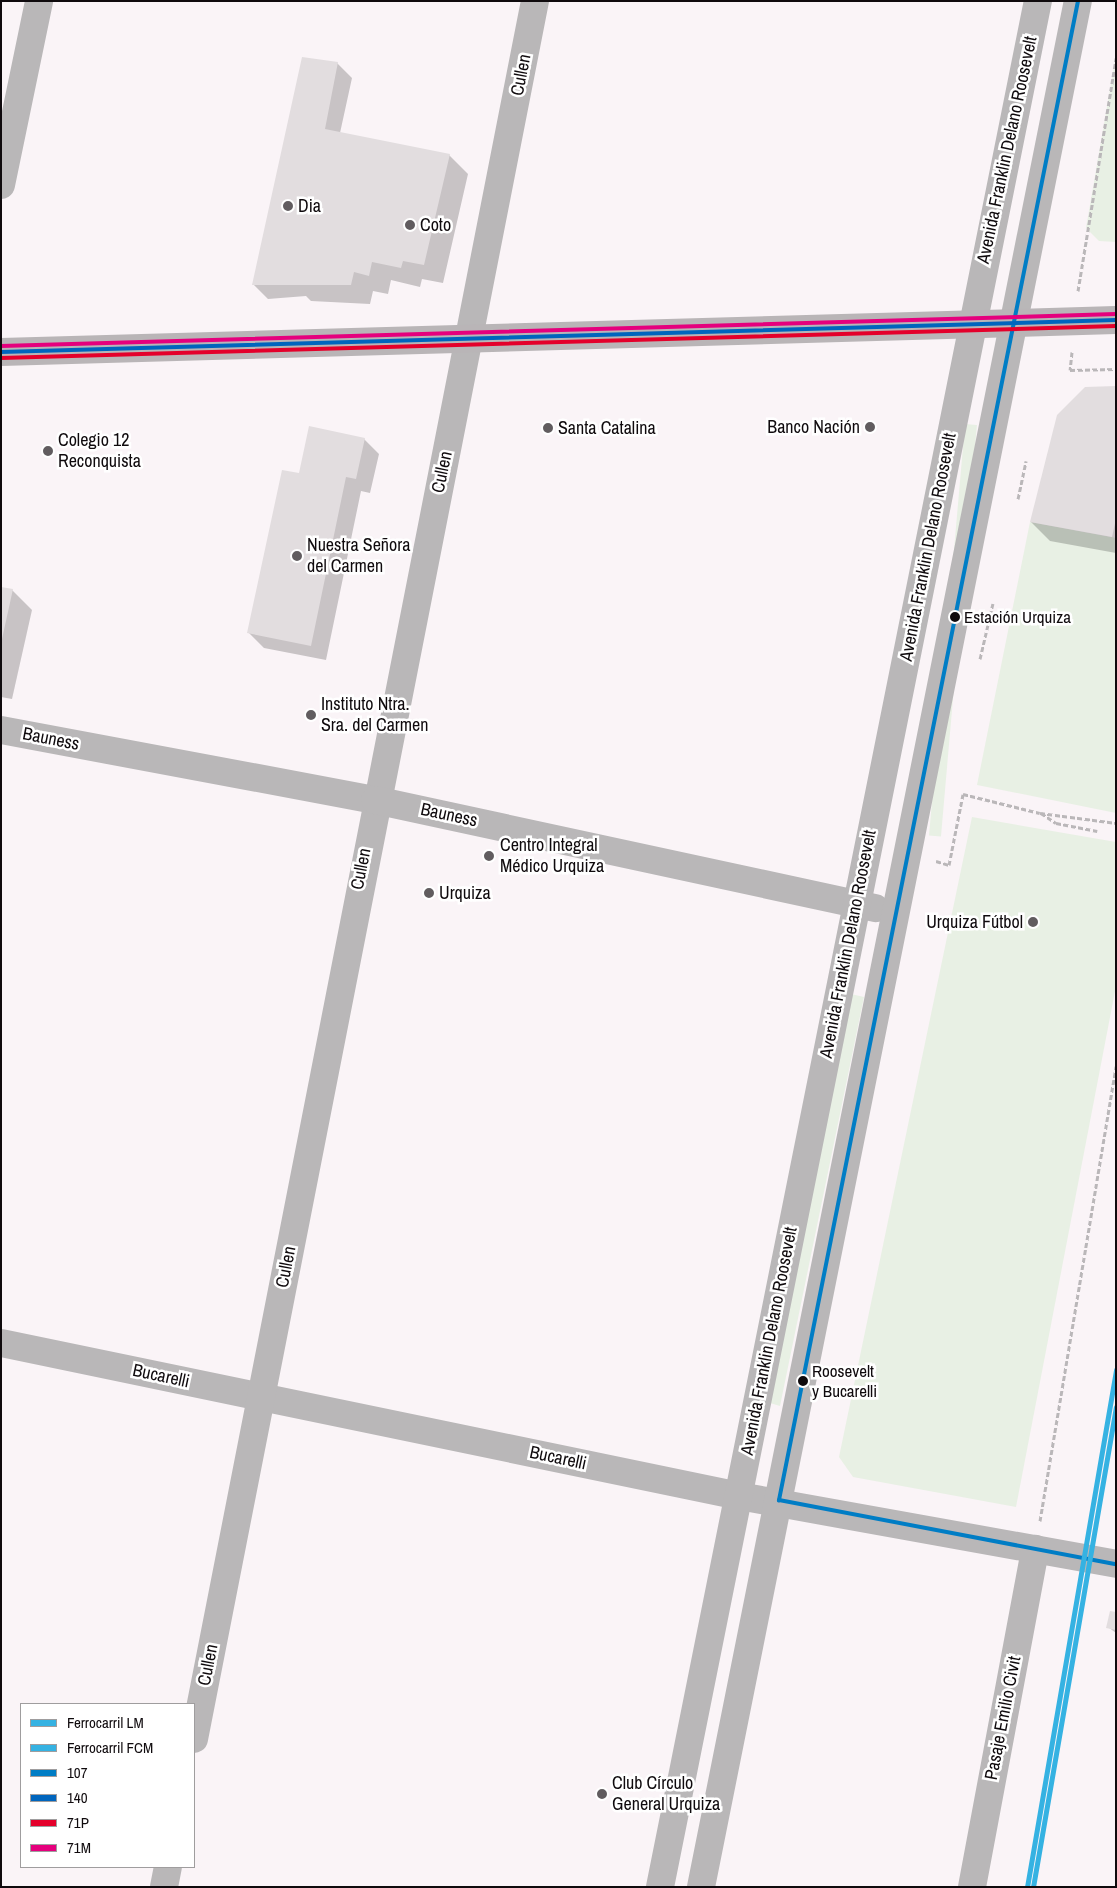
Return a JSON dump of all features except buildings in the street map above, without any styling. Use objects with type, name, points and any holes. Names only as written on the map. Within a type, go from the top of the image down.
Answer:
[{"type":"main road","points":[[1,352],[468,341],[1116,320]]},
{"type":"street","points":[[1,185],[8,114],[39,1]]},
{"type":"street","name":"Cullen","points":[[195,1733],[262,1397],[375,800],[535,1]]},
{"type":"street","name":"Avenida Franklin Delano Roosevelt","points":[[660,1887],[971,325],[1038,1]]},
{"type":"street","points":[[701,1887],[894,912],[1016,322],[1078,1]]},
{"type":"street","name":"Bauness","points":[[1,730],[375,800],[894,912]]},
{"type":"street","name":"Bucarelli","points":[[1,1342],[739,1496],[779,1500],[1116,1564]]},
{"type":"street","name":"Pasaje Emilio Civit","points":[[972,1887],[1035,1548]]},
{"type":"street","points":[[164,1887],[168,1868]]},
{"type":"path","points":[[1116,58],[1075,321],[1070,370],[1116,369]]},
{"type":"path","points":[[1018,499],[1026,461]]},
{"type":"path","points":[[978,671],[993,603]]},
{"type":"path","points":[[906,853],[949,865],[963,794],[1040,813],[1116,823]]},
{"type":"path","points":[[1040,813],[1056,822],[1096,831]]},
{"type":"path","points":[[1035,1548],[1116,1066]]},
{"type":"shaded area","points":[[1116,55],[1116,242],[1099,241],[1086,228]]},
{"type":"shaded area","points":[[965,424],[977,425],[941,836],[929,835]]},
{"type":"shaded area","points":[[1030,522],[1116,538],[1116,813],[977,785]]},
{"type":"shaded area","points":[[972,817],[1116,842],[1116,986],[1016,1507],[853,1477],[839,1457]]},
{"type":"shaded area","points":[[851,994],[864,997],[780,1406],[770,1403]]},
{"type":"rail line","name":"LM","points":[[1027,1887],[1116,1370]]},
{"type":"rail line","name":"FCM","points":[[1033,1887],[1116,1407]]},
{"type":"transit line","name":"107","points":[[1078,1],[779,1500],[1116,1564]]},
{"type":"transit line","name":"71M","points":[[1,346],[1116,314]]},
{"type":"transit line","name":"140","points":[[1,352],[1116,320]]},
{"type":"transit line","name":"71P","points":[[1,358],[1116,326]]},
{"type":"place","name":"Dia","points":[[288,206]]},
{"type":"place","name":"Coto","points":[[410,225]]},
{"type":"place","name":"Banco Nación","points":[[870,427]]},
{"type":"place","name":"Santa Catalina","points":[[548,428]]},
{"type":"place","name":"Colegio 12 Reconquista","points":[[48,451]]},
{"type":"place","name":"Nuestra Señora del Carmen","points":[[297,556]]},
{"type":"place","name":"Estación Urquiza","points":[[955,617]]},
{"type":"place","name":"Instituto Ntra. Sra. del Carmen","points":[[311,715]]},
{"type":"place","name":"Centro Integral Médico Urquiza","points":[[489,856]]},
{"type":"place","name":"Urquiza","points":[[429,893]]},
{"type":"place","name":"Urquiza Fútbol","points":[[1033,922]]},
{"type":"place","name":"Roosevelt y Bucarelli","points":[[803,1381]]},
{"type":"place","name":"Club Círculo General Urquiza","points":[[602,1794]]}]
